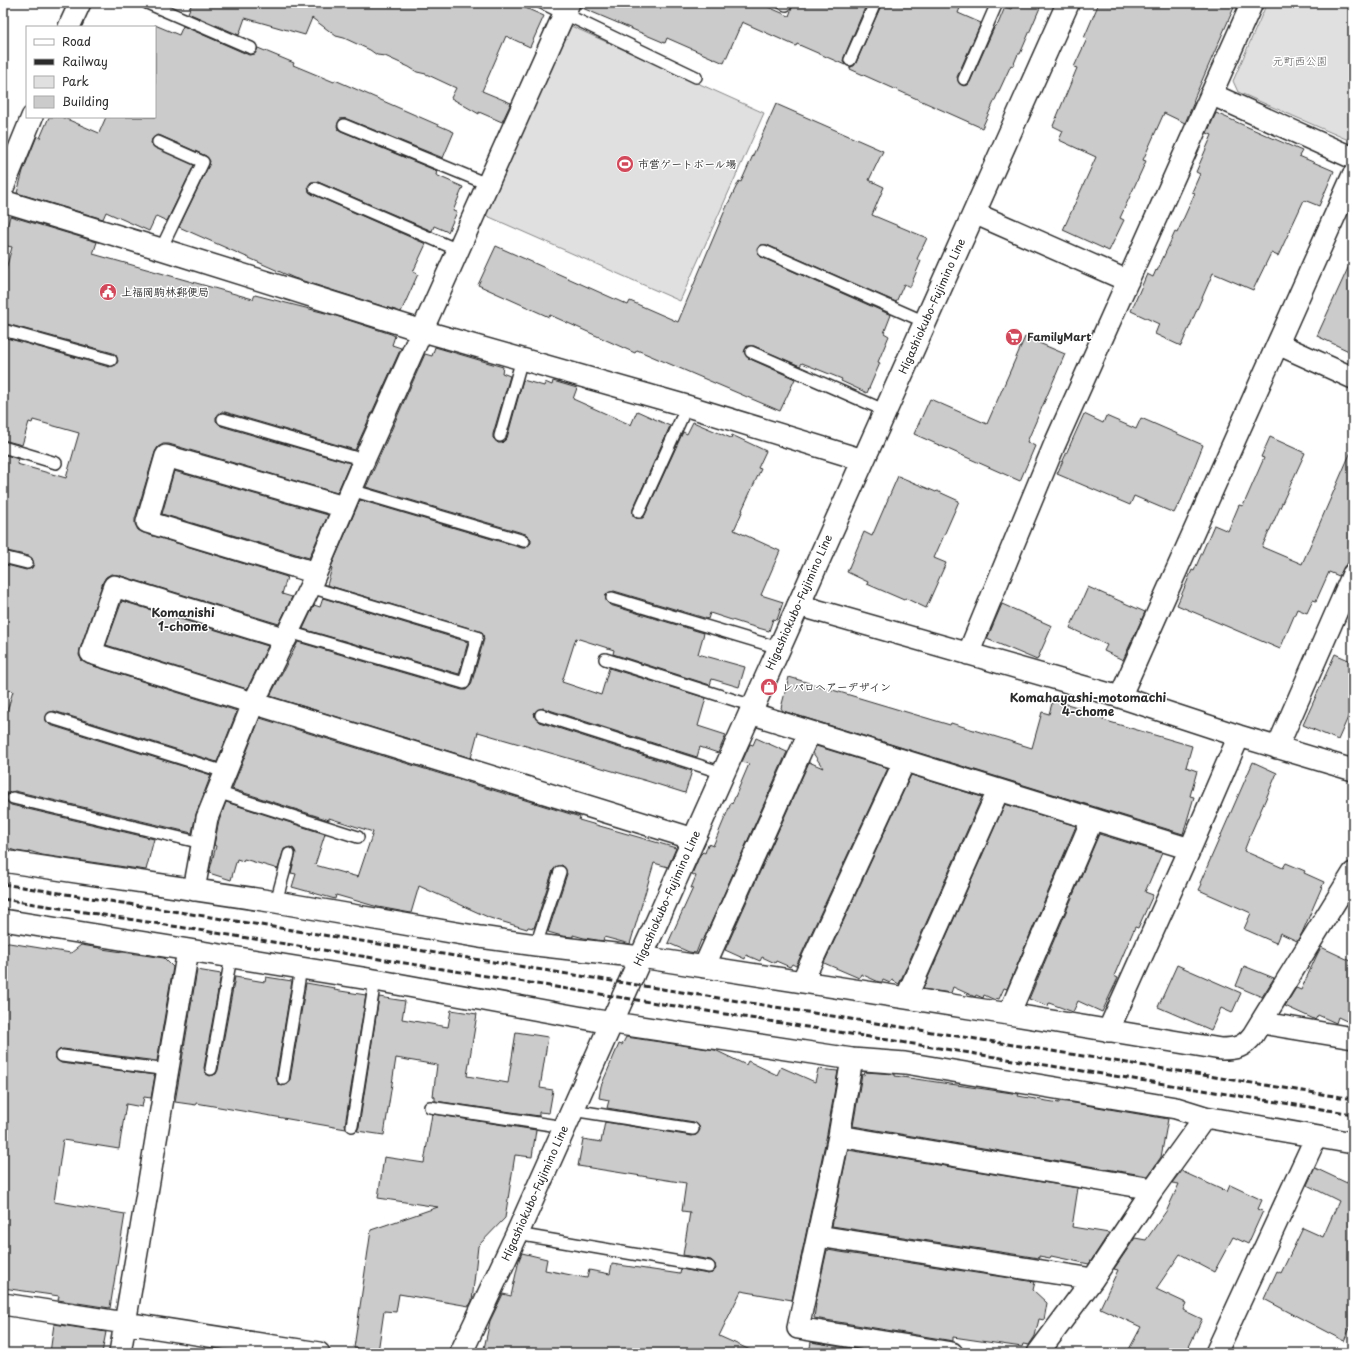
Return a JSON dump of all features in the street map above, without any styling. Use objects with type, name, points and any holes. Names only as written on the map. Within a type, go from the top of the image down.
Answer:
[{"type":"main road","name":"Higashiokubo-Fujimino Line","points":[[462,1353],[517,1234],[1068,3]]},
{"type":"street","points":[[70,26],[80,3]]},
{"type":"street","points":[[968,654],[1054,446],[1252,3]]},
{"type":"street","points":[[194,890],[207,818],[253,704],[313,580],[347,498],[567,8]]},
{"type":"street","points":[[1211,94],[1353,158]]},
{"type":"street","points":[[3,188],[32,118]]},
{"type":"street","points":[[1120,697],[1353,175]]},
{"type":"street","points":[[3,202],[161,249],[423,331],[687,406],[863,460]]},
{"type":"street","points":[[974,213],[1128,281]]},
{"type":"street","points":[[1278,344],[1353,378]]},
{"type":"street","points":[[313,580],[147,522],[166,456],[347,498]]},
{"type":"street","points":[[1277,748],[1353,574]]},
{"type":"street","points":[[287,635],[114,586],[91,653],[694,839]]},
{"type":"street","points":[[798,605],[1120,697],[1238,736],[1353,770]]},
{"type":"street","points":[[751,709],[809,733],[1190,849]]},
{"type":"street","points":[[704,967],[809,733]]},
{"type":"street","points":[[1108,1031],[1190,849],[1238,736]]},
{"type":"street","points":[[802,982],[904,762]]},
{"type":"street","points":[[906,998],[998,791]]},
{"type":"street","points":[[1009,1014],[1092,820]]},
{"type":"street","points":[[3,861],[276,902],[480,937],[641,957],[1009,1014],[1221,1049],[1240,1047],[1248,1042],[1262,1023],[1353,873]]},
{"type":"street","points":[[3,920],[375,980],[611,1023],[852,1059],[904,1063],[1176,1108],[1206,1117],[1353,1143]]},
{"type":"street","points":[[120,1353],[188,950]]},
{"type":"street","points":[[1262,1023],[1353,1038]]},
{"type":"street","points":[[852,1059],[839,1136],[798,1328],[952,1353]]},
{"type":"street","points":[[1038,1353],[1093,1280],[1153,1189],[1206,1117]]},
{"type":"street","points":[[839,1136],[1153,1189]]},
{"type":"street","points":[[1216,1353],[1316,1137]]},
{"type":"street","points":[[818,1236],[1093,1280]]},
{"type":"street","points":[[3,1304],[319,1353]]},
{"type":"lane","points":[[147,3],[251,48]]},
{"type":"lane","points":[[542,3],[567,8],[696,76]]},
{"type":"lane","points":[[850,60],[875,3]]},
{"type":"lane","points":[[964,79],[997,3]]},
{"type":"lane","points":[[344,126],[487,184]]},
{"type":"lane","points":[[158,142],[203,162],[161,249]]},
{"type":"lane","points":[[315,188],[458,250]]},
{"type":"lane","points":[[764,251],[925,322]]},
{"type":"lane","points":[[3,330],[110,360]]},
{"type":"lane","points":[[751,352],[886,411]]},
{"type":"lane","points":[[500,436],[522,359]]},
{"type":"lane","points":[[639,512],[687,406]]},
{"type":"lane","points":[[223,419],[364,460]]},
{"type":"lane","points":[[3,447],[56,463]]},
{"type":"lane","points":[[347,498],[524,541]]},
{"type":"lane","points":[[3,557],[27,563]]},
{"type":"lane","points":[[287,635],[464,683],[477,638],[313,580]]},
{"type":"lane","points":[[612,598],[779,648]]},
{"type":"lane","points":[[604,659],[751,709]]},
{"type":"lane","points":[[540,715],[723,773]]},
{"type":"lane","points":[[52,718],[225,772]]},
{"type":"lane","points":[[217,792],[358,837]]},
{"type":"lane","points":[[13,798],[202,843]]},
{"type":"lane","points":[[276,902],[289,854]]},
{"type":"lane","points":[[536,945],[560,872]]},
{"type":"lane","points":[[211,1069],[231,957]]},
{"type":"lane","points":[[283,1079],[300,968]]},
{"type":"lane","points":[[352,1126],[375,980]]},
{"type":"lane","points":[[62,1056],[168,1070]]},
{"type":"lane","points":[[430,1107],[693,1129]]},
{"type":"lane","points":[[517,1234],[709,1267]]},
{"type":"green space","name":"元町西公園","points":[[1267,3],[1353,3],[1353,136],[1346,139],[1238,92],[1233,81]]},
{"type":"green space","name":"市営ゲートボール場","points":[[571,26],[764,113],[680,301],[485,215]]},
{"type":"building","points":[[192,3],[514,3],[544,16],[530,47],[506,36],[482,91],[511,103],[502,122],[479,112],[479,114],[451,98],[456,88],[426,74],[417,72],[385,56],[377,55],[370,50],[344,38],[336,36],[312,18],[305,35],[245,18],[239,35],[188,13]]},
{"type":"building","points":[[581,3],[759,3],[789,16],[794,3],[867,3],[844,57],[843,61],[845,65],[797,44],[796,46],[742,22],[724,63],[667,38],[665,43],[580,7]]},
{"type":"building","points":[[882,3],[948,3],[960,8],[958,13],[981,23],[957,77],[959,83],[964,86],[968,85],[970,82],[1005,7],[1011,9],[1014,3],[1042,3],[1020,54],[1018,54],[1013,66],[1011,65],[982,128],[850,69],[851,67],[849,67],[854,66],[856,63]]},
{"type":"building","points":[[1099,3],[1236,3],[1193,101],[1194,102],[1185,123],[1164,113],[1143,160],[1146,161],[1120,218],[1124,220],[1109,251],[1063,230],[1096,157],[1059,140],[1063,131],[1053,126],[1077,68],[1074,67],[1087,39],[1084,38]]},
{"type":"building","points":[[155,26],[179,35],[183,26],[249,55],[255,54],[258,48],[294,63],[293,65],[334,82],[335,80],[454,132],[443,158],[347,119],[340,119],[337,126],[341,131],[437,171],[436,175],[463,187],[453,211],[457,212],[448,232],[434,226],[432,231],[318,182],[311,182],[308,186],[309,192],[312,194],[426,244],[413,272],[418,274],[401,312],[294,278],[179,227],[210,161],[206,156],[161,136],[157,135],[152,139],[151,143],[153,146],[194,165],[167,221],[156,216],[149,231],[106,212],[103,219],[17,193],[23,171],[37,136],[40,138],[49,118],[64,118],[99,133],[106,118],[156,118]]},
{"type":"building","points":[[776,104],[883,151],[869,180],[884,187],[872,215],[927,238],[917,259],[921,261],[910,287],[904,284],[896,302],[767,245],[760,245],[757,249],[758,255],[761,257],[891,315],[884,333],[889,336],[878,362],[880,363],[867,393],[841,381],[842,379],[802,363],[800,366],[754,346],[747,346],[744,352],[748,358],[795,379],[780,411],[637,350],[635,353],[478,285],[496,246],[628,305],[630,301],[678,322],[726,208],[739,181],[741,182]]},
{"type":"building","points":[[1216,113],[1302,151],[1299,156],[1334,171],[1319,206],[1304,200],[1278,256],[1271,253],[1253,290],[1213,273],[1181,346],[1155,334],[1159,324],[1131,311],[1147,274],[1153,277],[1156,270],[1157,271],[1175,232],[1177,233],[1195,193],[1192,192],[1200,174],[1196,172],[1212,135],[1207,133]]},
{"type":"building","points":[[10,216],[97,242],[93,254],[253,299],[255,295],[333,315],[391,334],[395,336],[392,345],[401,348],[355,450],[225,412],[221,412],[216,417],[216,421],[221,426],[350,463],[337,493],[169,444],[163,444],[158,447],[155,452],[135,519],[135,524],[138,530],[287,577],[282,594],[292,597],[279,624],[118,575],[111,574],[106,577],[103,582],[80,649],[79,655],[82,661],[87,664],[237,711],[217,762],[54,711],[48,713],[45,719],[50,725],[211,775],[196,814],[192,833],[15,791],[8,793],[6,797],[8,803],[11,805],[154,839],[146,870],[42,855],[29,851],[29,853],[16,851],[3,847],[3,725],[13,691],[3,689],[3,564],[26,570],[32,568],[34,564],[32,558],[29,556],[3,550],[3,454],[18,459],[17,464],[66,478],[79,433],[33,420],[32,423],[29,422],[22,445],[3,440],[3,337],[109,367],[116,365],[118,361],[116,355],[113,353],[3,323],[3,280],[12,247],[3,245],[3,242]]},
{"type":"building","points":[[1353,257],[1353,353],[1317,336]]},
{"type":"building","points":[[1025,337],[1065,354],[1027,442],[1035,446],[1020,481],[914,434],[930,399],[987,424]]},
{"type":"building","points":[[435,347],[503,367],[502,373],[510,376],[493,434],[493,438],[498,443],[502,443],[507,438],[523,380],[544,386],[545,382],[552,385],[553,381],[577,388],[573,399],[631,425],[637,411],[670,426],[633,509],[633,516],[636,518],[643,518],[645,515],[683,432],[687,434],[693,422],[731,438],[732,435],[766,451],[758,468],[761,469],[734,530],[780,551],[761,595],[783,602],[777,620],[773,619],[769,631],[710,613],[708,619],[614,591],[605,596],[610,605],[704,633],[698,654],[745,667],[739,687],[712,679],[710,685],[613,654],[614,650],[576,638],[562,682],[601,695],[609,668],[706,698],[698,726],[726,735],[718,753],[700,747],[697,757],[543,708],[534,713],[539,722],[692,771],[685,793],[478,732],[471,758],[270,696],[298,642],[462,690],[466,690],[471,685],[484,639],[482,632],[327,585],[331,567],[360,500],[522,548],[526,548],[531,543],[531,539],[526,534],[366,487],[425,354],[432,356]]},
{"type":"building","points":[[1084,414],[1103,423],[1106,416],[1136,429],[1141,418],[1203,445],[1179,506],[1178,505],[1174,513],[1134,496],[1130,505],[1057,474]]},
{"type":"building","points":[[1270,437],[1305,453],[1262,547],[1302,564],[1353,447],[1353,562],[1346,565],[1339,576],[1329,572],[1316,601],[1313,600],[1307,613],[1297,609],[1280,649],[1177,605],[1214,525],[1228,531],[1239,505],[1243,506],[1264,458],[1261,457]]},
{"type":"building","points":[[174,471],[328,515],[309,558],[162,514]]},
{"type":"building","points":[[898,476],[959,501],[934,558],[946,563],[926,608],[905,598],[904,600],[867,584],[868,582],[847,572],[864,532],[872,536]]},
{"type":"building","points":[[1088,587],[1145,612],[1123,660],[1104,651],[1107,645],[1070,628]]},
{"type":"building","points":[[323,598],[468,642],[459,674],[303,629],[314,605],[320,607]]},
{"type":"building","points":[[122,601],[268,646],[247,689],[106,645]]},
{"type":"building","points":[[1002,604],[1052,626],[1037,660],[987,639]]},
{"type":"building","points":[[1335,654],[1353,662],[1353,706],[1338,740],[1303,725]]},
{"type":"building","points":[[789,677],[950,725],[951,723],[1032,748],[1042,712],[1049,714],[1053,700],[1105,715],[1103,720],[1192,746],[1186,767],[1197,771],[1190,796],[1194,797],[1183,834],[783,711],[781,708]]},
{"type":"building","points":[[260,718],[580,817],[579,820],[676,848],[668,867],[654,863],[630,944],[604,937],[603,941],[573,935],[573,937],[562,936],[548,932],[567,874],[562,865],[553,870],[534,928],[528,927],[527,929],[490,918],[419,886],[411,913],[378,907],[336,895],[335,899],[292,887],[296,874],[291,873],[296,853],[294,849],[290,847],[284,849],[278,869],[244,859],[243,861],[237,859],[231,880],[209,873],[216,846],[214,845],[219,821],[226,802],[325,834],[315,865],[358,877],[373,832],[329,818],[329,820],[232,789]]},
{"type":"building","points":[[756,738],[787,752],[703,941],[701,940],[696,953],[689,952],[668,943],[693,888],[691,888],[696,876],[692,874],[700,855],[703,852],[705,853],[708,844],[713,846],[749,764],[742,762],[750,744],[753,745]]},
{"type":"building","points":[[816,746],[888,768],[796,966],[792,964],[790,967],[776,961],[775,963],[762,957],[760,961],[746,955],[745,959],[725,950],[809,762],[823,768],[813,753]]},
{"type":"building","points":[[1253,762],[1277,773],[1244,851],[1283,868],[1286,863],[1305,871],[1304,873],[1324,882],[1302,933],[1297,941],[1280,933],[1276,943],[1244,929],[1251,913],[1199,890],[1202,884],[1200,883]]},
{"type":"building","points":[[911,775],[982,797],[899,984],[892,980],[890,983],[883,980],[882,982],[879,982],[861,974],[859,978],[824,963]]},
{"type":"building","points":[[1005,804],[1076,826],[1007,989],[1004,988],[999,999],[996,998],[995,1000],[984,995],[983,998],[976,995],[975,997],[953,987],[951,993],[923,989]]},
{"type":"building","points":[[1099,834],[1162,853],[1145,892],[1153,895],[1138,928],[1135,927],[1114,976],[1118,978],[1102,1012],[1078,1001],[1073,1012],[1049,1003],[1048,1006],[1029,999]]},
{"type":"building","points":[[3,942],[71,953],[81,945],[164,958],[173,967],[157,1061],[63,1049],[59,1050],[55,1055],[56,1059],[61,1063],[155,1075],[151,1098],[144,1097],[142,1107],[126,1104],[119,1149],[63,1140],[54,1202],[125,1214],[110,1308],[58,1300],[59,1296],[3,1288]]},
{"type":"building","points":[[1321,947],[1353,962],[1353,1024],[1338,1017],[1336,1023],[1318,1015],[1315,1020],[1285,1006],[1296,988],[1301,990]]},
{"type":"building","points":[[1177,965],[1241,993],[1232,1013],[1221,1008],[1211,1030],[1158,1007]]},
{"type":"building","points":[[1244,966],[1274,978],[1262,997],[1236,986]]},
{"type":"building","points":[[197,970],[221,974],[204,1068],[206,1074],[210,1076],[216,1074],[218,1070],[235,977],[265,982],[266,977],[292,981],[276,1078],[278,1084],[282,1086],[288,1084],[290,1080],[306,983],[335,988],[334,990],[366,995],[345,1125],[346,1129],[196,1103],[196,1105],[175,1102]]},
{"type":"building","points":[[379,997],[405,1001],[402,1019],[448,1027],[451,1010],[477,1014],[467,1076],[508,1083],[516,1032],[548,1037],[540,1088],[553,1090],[549,1113],[539,1112],[539,1116],[435,1101],[435,1097],[433,1096],[437,1065],[396,1058],[384,1135],[357,1131],[359,1127]]},
{"type":"building","points":[[626,1037],[715,1050],[746,1065],[748,1061],[777,1075],[781,1067],[815,1082],[818,1069],[838,1071],[827,1134],[792,1300],[741,1291],[719,1336],[757,1353],[483,1353],[490,1321],[503,1294],[511,1296],[522,1253],[547,1259],[545,1270],[587,1278],[589,1270],[610,1274],[612,1264],[680,1274],[681,1269],[708,1274],[712,1273],[716,1269],[715,1264],[711,1260],[683,1255],[690,1212],[682,1211],[686,1183],[578,1166],[583,1139],[601,1142],[605,1122],[692,1136],[696,1135],[700,1130],[699,1126],[694,1122],[607,1108],[609,1100],[599,1098],[601,1086],[619,1044],[622,1045]]},
{"type":"building","points":[[865,1072],[895,1074],[895,1076],[1019,1094],[1018,1096],[1059,1103],[1059,1101],[1074,1103],[1168,1119],[1161,1157],[1148,1176],[853,1126],[862,1074],[864,1075]]},
{"type":"building","points":[[432,1114],[536,1130],[532,1157],[515,1155],[505,1218],[478,1246],[472,1301],[469,1306],[399,1294],[396,1312],[384,1311],[378,1352],[354,1348],[371,1230],[438,1207],[378,1198],[384,1157],[424,1163]]},
{"type":"building","points":[[848,1150],[1078,1188],[1072,1227],[1109,1233],[1089,1264],[1051,1256],[1050,1258],[1039,1256],[1039,1258],[832,1226]]},
{"type":"building","points":[[1315,1168],[1347,1183],[1353,1169],[1353,1322],[1344,1341],[1264,1299],[1277,1271],[1281,1273],[1303,1228],[1323,1237],[1339,1201],[1307,1185]]},
{"type":"building","points":[[1181,1171],[1227,1192],[1230,1185],[1262,1200],[1258,1209],[1263,1211],[1248,1244],[1233,1237],[1214,1272],[1180,1254],[1156,1289],[1186,1303],[1183,1310],[1202,1319],[1186,1353],[1127,1353],[1141,1327],[1100,1308],[1118,1270],[1114,1269],[1135,1238],[1146,1240],[1167,1210],[1179,1184],[1172,1183]]},
{"type":"building","points":[[827,1250],[1035,1282],[1033,1290],[1047,1303],[1044,1320],[1039,1319],[1035,1336],[1029,1345],[1023,1344],[1022,1347],[953,1337],[953,1341],[814,1318],[815,1304]]},
{"type":"building","points":[[54,1324],[106,1332],[102,1353],[50,1353]]},
{"type":"building","points":[[811,1342],[877,1353],[809,1353]]},
{"type":"railway","points":[[3,884],[1353,1099]]},
{"type":"railway","points":[[3,899],[1353,1114]]},
{"type":"place","name":"市営ゲートボール場","points":[[625,164]]},
{"type":"place","name":"上福岡駒林郵便局","points":[[108,292]]},
{"type":"place","name":"FamilyMart","points":[[1014,337]]},
{"type":"place","name":"レパロヘアーデザイン","points":[[769,687]]},
{"type":"district","name":"Komanishi 1-chome","points":[[183,620]]},
{"type":"district","name":"Komahayashi-motomachi 4-chome","points":[[1088,705]]}]
